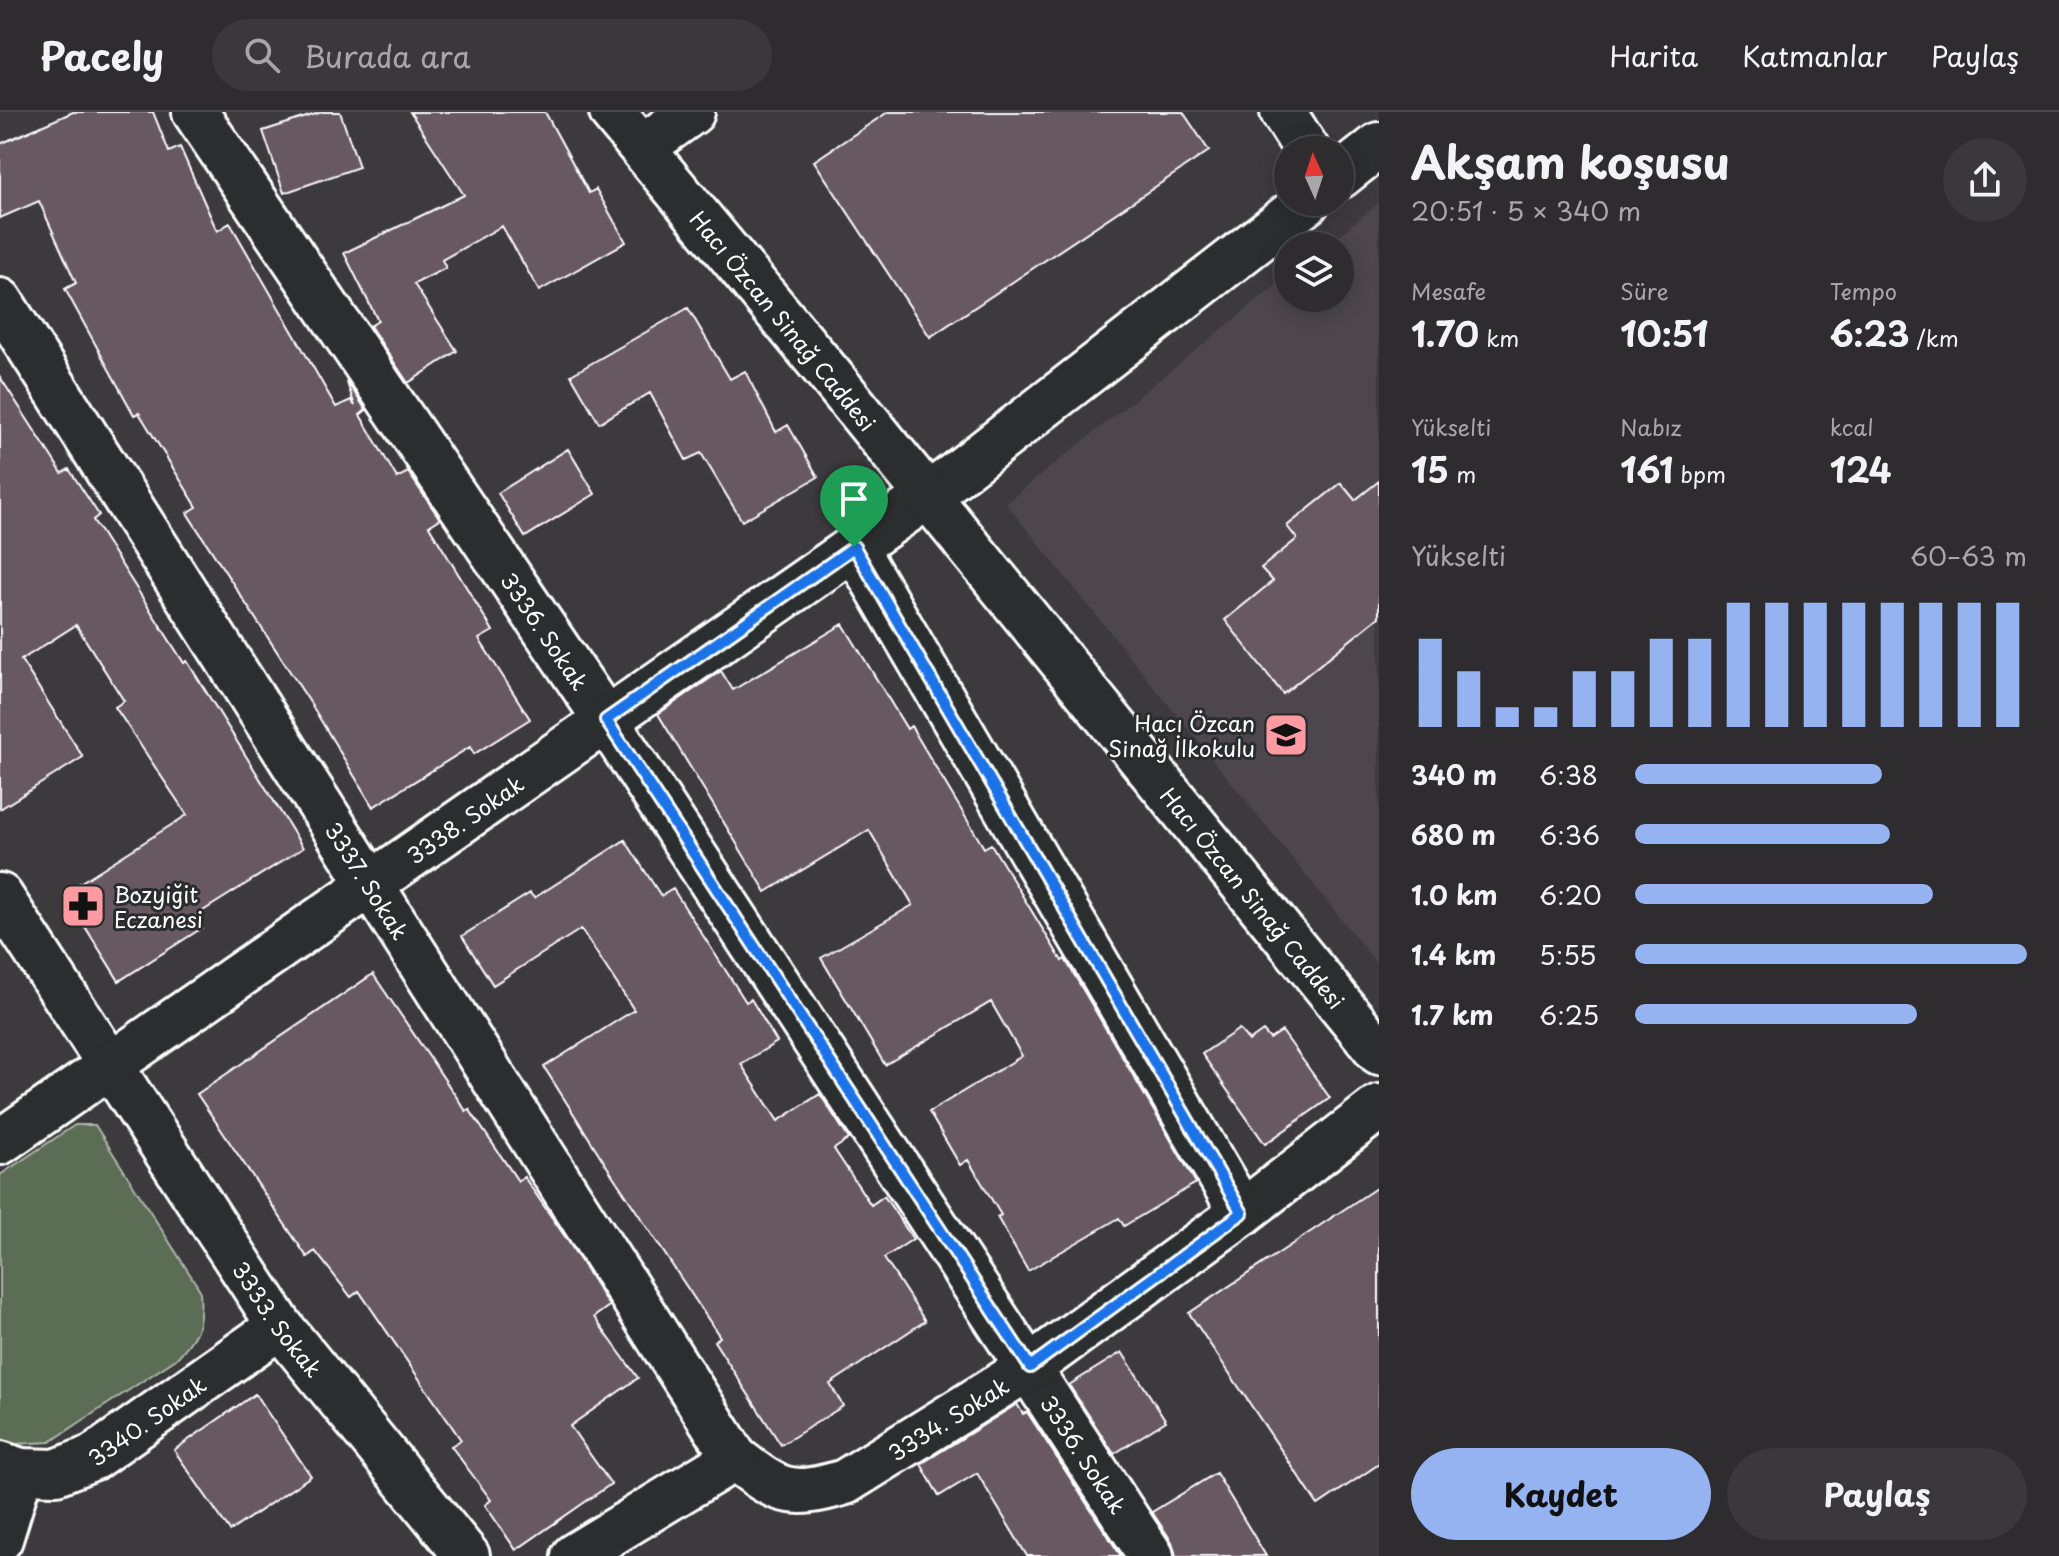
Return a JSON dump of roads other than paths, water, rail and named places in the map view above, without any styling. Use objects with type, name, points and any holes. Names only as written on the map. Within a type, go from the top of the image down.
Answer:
[{"type":"street","name":"3336. Sokak","points":[[195,112],[606,720],[1151,1556]]},
{"type":"street","name":"Hacı Özcan Sinağ Caddesi","points":[[612,112],[1379,1052]]},
{"type":"street","points":[[643,147],[692,112]]},
{"type":"street","points":[[1283,112],[1298,136]]},
{"type":"street","points":[[1354,165],[1379,145]]},
{"type":"street","name":"3338. Sokak","points":[[0,1142],[928,496],[1289,216]]},
{"type":"street","name":"3337. Sokak","points":[[0,301],[735,1458]]},
{"type":"street","points":[[854,547],[1242,1213]]},
{"type":"street","name":"3333. Sokak","points":[[0,897],[112,1064],[280,1326],[467,1556]]},
{"type":"street","name":"3334. Sokak","points":[[735,1458],[769,1485],[794,1491],[816,1491],[845,1482],[1030,1367],[1242,1213],[1379,1107]]},
{"type":"street","name":"3340. Sokak","points":[[10,1467],[56,1472],[94,1457],[280,1326]]},
{"type":"street","points":[[574,1556],[735,1458]]},
{"type":"street","points":[[0,1539],[10,1467]]},
{"type":"place","name":"Hacı Özcan Sinağ İlkokulu","points":[[1286,735]]},
{"type":"place","name":"Bozyiğit Eczanesi","points":[[83,906]]}]
